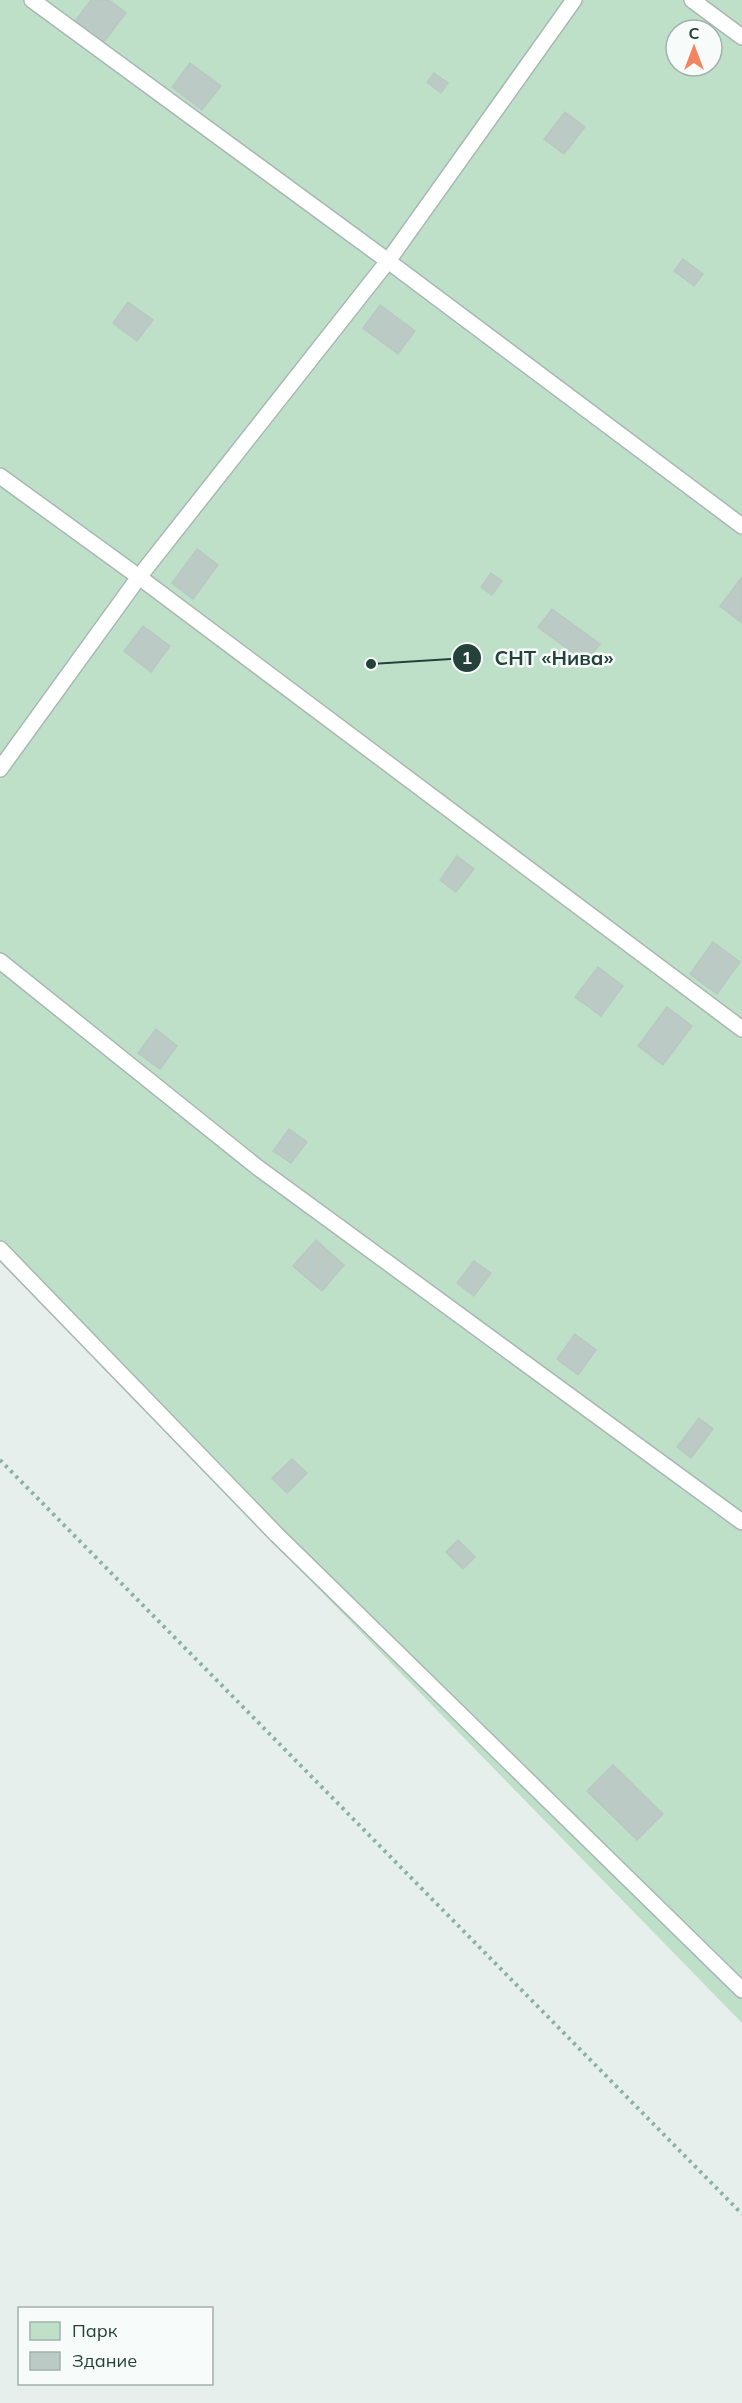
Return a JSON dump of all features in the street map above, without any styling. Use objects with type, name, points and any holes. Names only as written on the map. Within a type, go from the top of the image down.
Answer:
[{"type":"lane","points":[[32,0],[388,261],[742,526]]},
{"type":"lane","points":[[0,769],[139,577],[388,261],[574,0]]},
{"type":"lane","points":[[692,0],[742,37]]},
{"type":"lane","points":[[0,476],[139,577],[742,1029]]},
{"type":"lane","points":[[0,961],[257,1167],[742,1522]]},
{"type":"lane","points":[[0,1249],[277,1535],[742,1990]]},
{"type":"path","points":[[0,1460],[742,2214]]},
{"type":"green space","points":[[0,0],[742,0],[742,2023],[0,1262]]},
{"type":"building","points":[[91,0],[109,0],[126,13],[103,43],[75,21]]},
{"type":"building","points":[[190,63],[221,86],[202,110],[172,87]]},
{"type":"building","points":[[434,73],[448,83],[441,93],[427,82]]},
{"type":"building","points":[[565,112],[585,127],[564,154],[544,139]]},
{"type":"building","points":[[683,259],[703,274],[694,286],[674,271]]},
{"type":"building","points":[[128,302],[153,320],[137,341],[113,323]]},
{"type":"building","points":[[380,305],[415,331],[398,354],[363,328]]},
{"type":"building","points":[[197,549],[218,565],[193,599],[172,583]]},
{"type":"building","points":[[491,573],[502,581],[492,595],[481,587]]},
{"type":"building","points":[[742,577],[742,623],[720,606]]},
{"type":"building","points":[[552,609],[600,644],[586,663],[538,627]]},
{"type":"building","points":[[143,626],[170,646],[151,672],[124,651]]},
{"type":"building","points":[[457,856],[474,869],[456,892],[440,880]]},
{"type":"building","points":[[713,942],[740,962],[717,994],[690,974]]},
{"type":"building","points":[[598,967],[623,986],[601,1016],[575,997]]},
{"type":"building","points":[[667,1007],[692,1026],[663,1065],[638,1046]]},
{"type":"building","points":[[156,1029],[177,1046],[160,1069],[138,1053]]},
{"type":"building","points":[[289,1129],[307,1142],[291,1163],[273,1151]]},
{"type":"building","points":[[316,1240],[344,1265],[322,1291],[293,1266]]},
{"type":"building","points":[[474,1261],[491,1273],[474,1296],[457,1283]]},
{"type":"building","points":[[575,1334],[596,1350],[578,1375],[557,1359]]},
{"type":"building","points":[[699,1418],[713,1429],[691,1458],[677,1447]]},
{"type":"building","points":[[292,1459],[307,1473],[287,1493],[272,1478]]},
{"type":"building","points":[[458,1540],[475,1557],[463,1569],[446,1552]]},
{"type":"building","points":[[613,1765],[663,1814],[637,1840],[587,1791]]},
{"type":"place","name":"СНТ «Нива»","points":[[371,664]]}]
